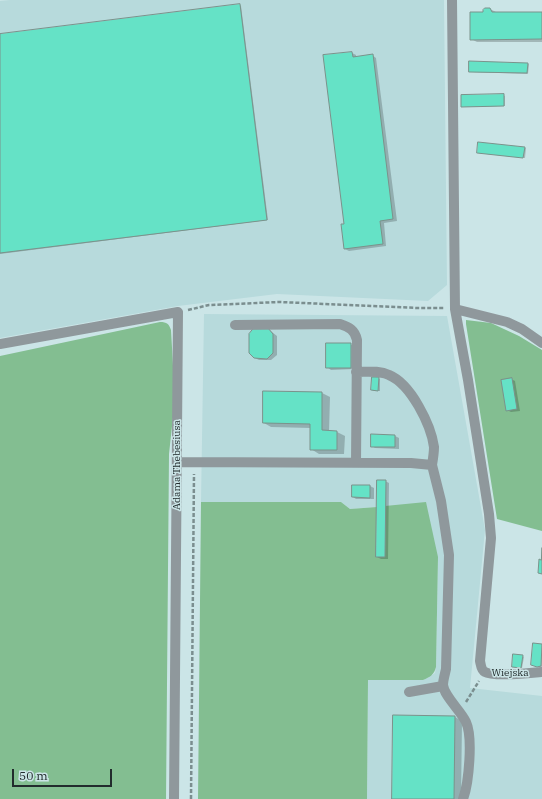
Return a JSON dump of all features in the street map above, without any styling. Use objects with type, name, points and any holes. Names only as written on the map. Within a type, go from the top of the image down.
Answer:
[{"type":"street","points":[[452,0],[455,309],[468,380],[489,514],[490,538],[480,661],[483,670]]},
{"type":"street","points":[[455,309],[507,322],[522,329],[542,343]]},
{"type":"street","points":[[0,344],[178,312]]},
{"type":"street","name":"Adama Thebesiusa","points":[[174,799],[178,312]]},
{"type":"street","points":[[235,324],[340,324],[346,326],[356,334],[356,463]]},
{"type":"street","points":[[356,372],[381,372],[391,376],[404,386],[419,405],[434,447],[432,465],[441,501],[449,555],[446,669],[443,686],[449,698],[461,714],[469,731],[469,767],[463,799]]},
{"type":"street","points":[[177,462],[411,463],[432,465]]},
{"type":"street","name":"Wiejska","points":[[483,670],[499,674],[542,672]]},
{"type":"street","points":[[409,692],[443,686]]},
{"type":"path","points":[[178,312],[209,305],[280,302],[455,309]]},
{"type":"path","points":[[191,799],[194,463]]},
{"type":"path","points":[[461,714],[483,670]]},
{"type":"shaded area","points":[[444,0],[447,285],[428,301],[277,294],[178,306],[0,338],[0,1]]},
{"type":"shaded area","points":[[204,314],[447,316],[485,530],[470,688],[542,696],[542,799],[367,799],[368,680],[423,680],[435,673],[438,557],[376,557],[377,507],[350,509],[341,502],[201,502]]},
{"type":"green space","points":[[466,320],[491,323],[519,336],[542,350],[542,531],[497,519]]},
{"type":"green space","points":[[160,322],[167,324],[171,330],[174,383],[173,417],[169,454],[166,799],[0,799],[0,356]]},
{"type":"green space","points":[[201,502],[341,502],[350,509],[377,507],[376,557],[384,557],[385,506],[426,502],[438,557],[436,667],[434,672],[428,678],[423,680],[368,680],[367,799],[198,799]]},
{"type":"building","points":[[240,4],[267,220],[0,253],[0,34]]},
{"type":"building","points":[[485,8],[490,8],[492,12],[542,12],[542,39],[470,40],[470,12],[483,12]]},
{"type":"building","points":[[352,52],[353,57],[373,54],[393,219],[380,221],[383,244],[344,249],[341,224],[344,224],[323,55]]},
{"type":"building","points":[[469,61],[528,63],[527,73],[469,72]]},
{"type":"building","points":[[504,94],[504,106],[461,107],[461,95]]},
{"type":"building","points":[[478,142],[525,147],[523,158],[477,153]]},
{"type":"building","points":[[254,328],[268,328],[273,334],[273,353],[267,359],[254,358],[249,353],[249,334]]},
{"type":"building","points":[[326,343],[351,343],[351,368],[326,368]]},
{"type":"building","points":[[372,377],[379,377],[378,391],[371,390]]},
{"type":"building","points":[[512,378],[517,409],[506,411],[501,380]]},
{"type":"building","points":[[263,391],[322,392],[322,430],[337,431],[337,450],[310,450],[310,424],[263,423]]},
{"type":"building","points":[[371,434],[395,435],[395,447],[371,447]]},
{"type":"building","points":[[377,480],[386,480],[385,557],[376,557]]},
{"type":"building","points":[[352,485],[370,485],[370,498],[352,497]]},
{"type":"building","points":[[542,548],[542,574],[538,573],[539,559],[541,560]]},
{"type":"building","points":[[533,643],[542,644],[541,666],[537,667],[531,665]]},
{"type":"building","points":[[513,654],[523,655],[521,668],[512,667]]},
{"type":"building","points":[[393,715],[455,716],[454,799],[392,799]]}]
